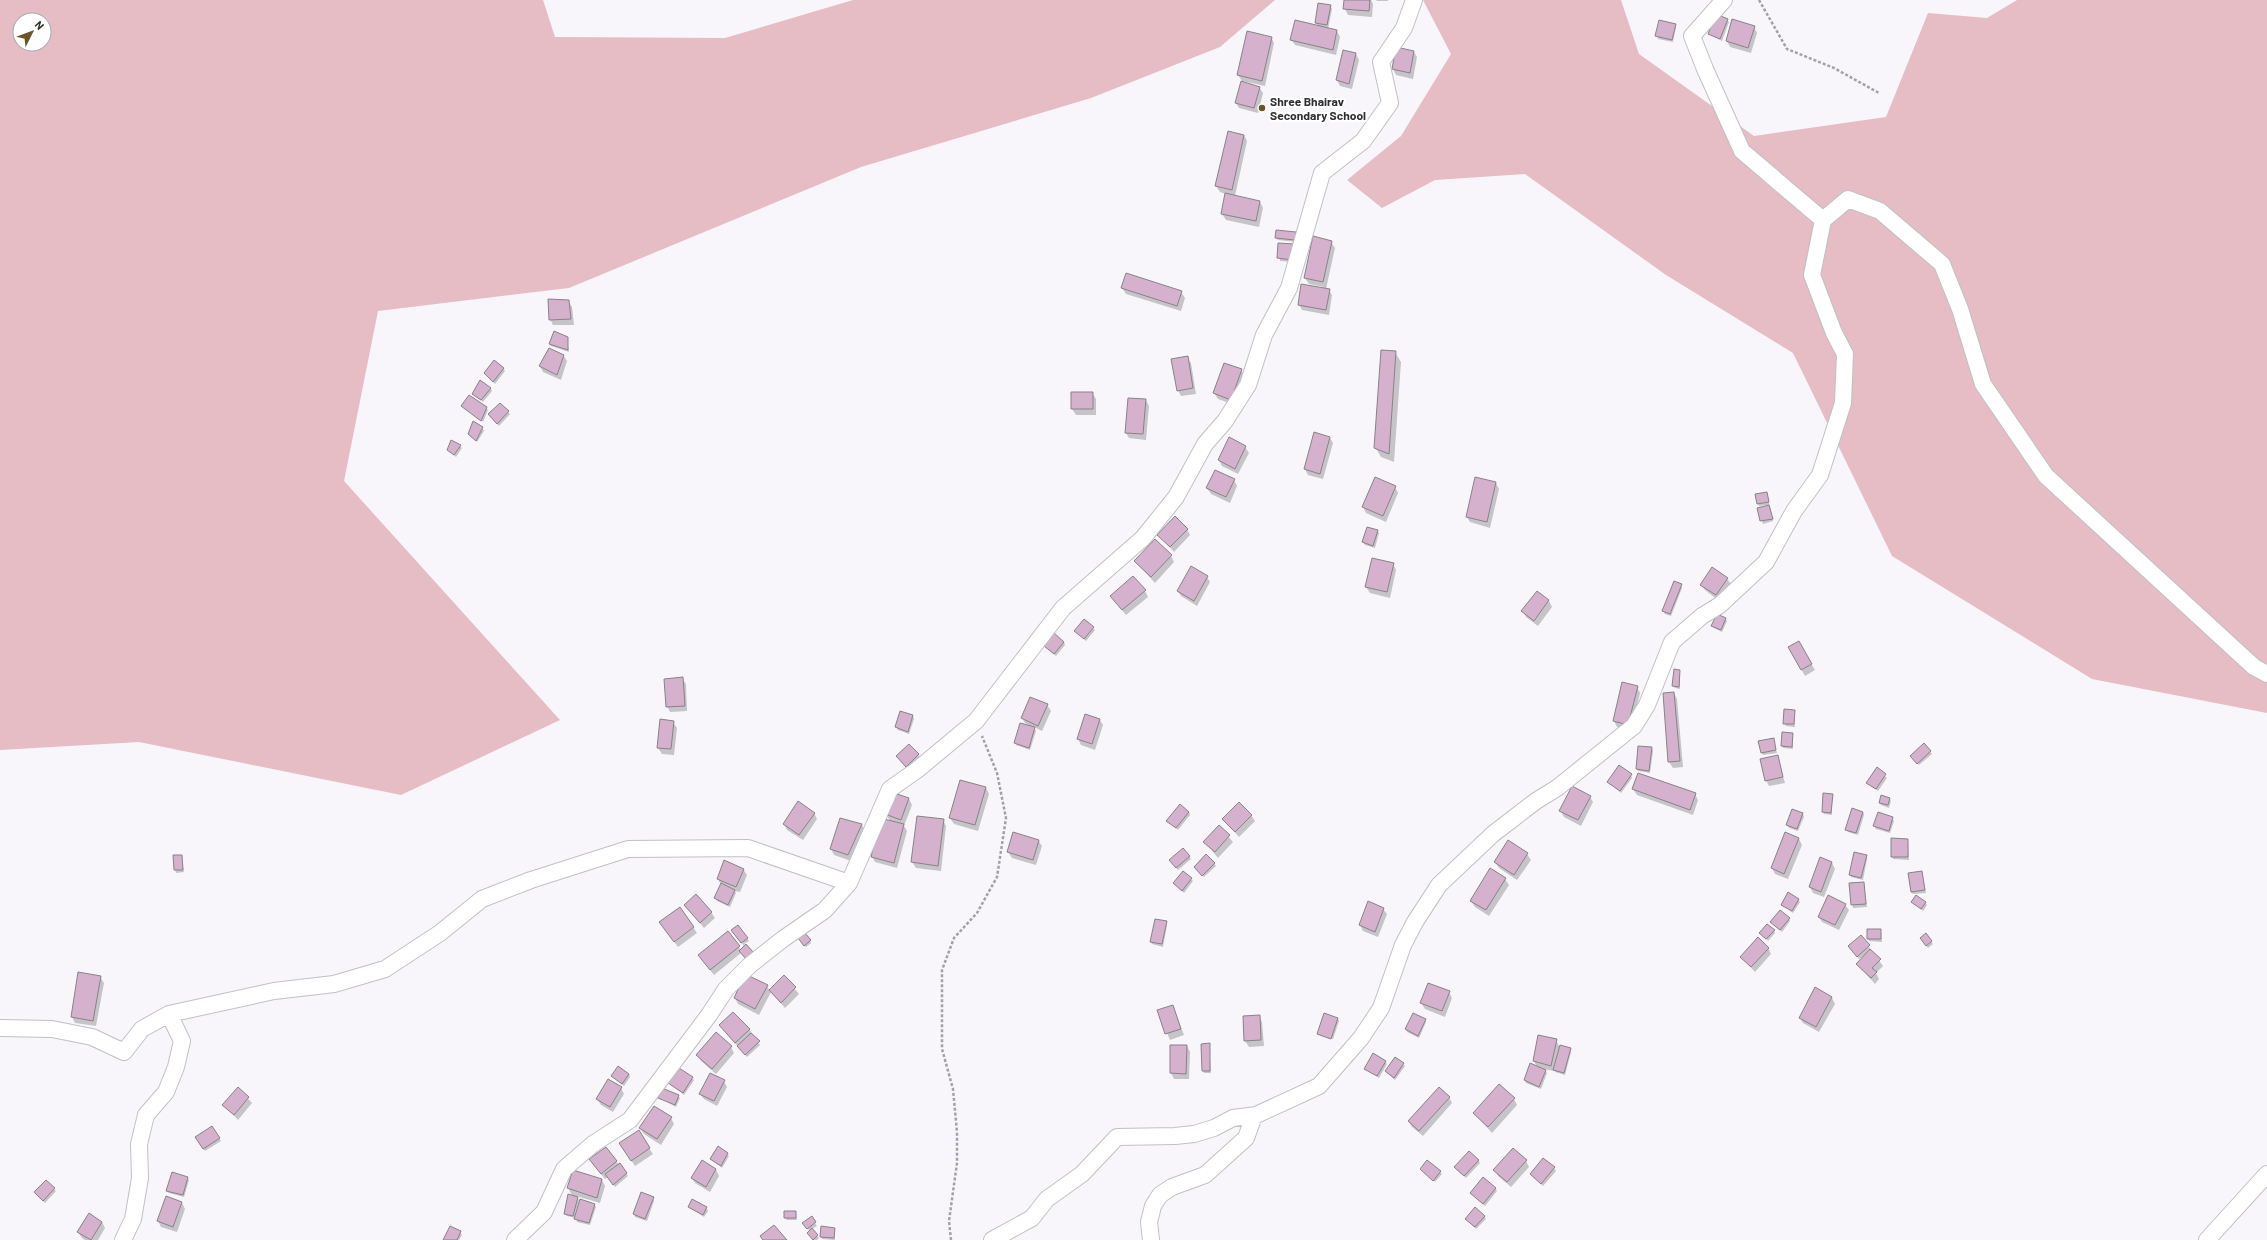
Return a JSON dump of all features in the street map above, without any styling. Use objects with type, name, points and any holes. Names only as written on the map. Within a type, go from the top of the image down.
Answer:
[{"type":"street","points":[[515,1240],[544,1212],[564,1169],[593,1144],[630,1120],[709,1015],[726,989],[756,960],[825,910],[849,883],[890,789],[917,770],[976,721],[1063,608],[1143,538],[1176,497],[1205,444],[1225,422],[1248,385],[1264,335],[1289,288],[1322,173],[1363,141],[1390,103],[1381,62],[1404,28],[1414,0]]},
{"type":"street","points":[[1724,0],[1692,36],[1705,69],[1742,151],[1823,220]]},
{"type":"street","points":[[992,1240],[1032,1218],[1047,1199],[1082,1174],[1117,1137],[1175,1136],[1194,1134],[1214,1128],[1234,1118],[1257,1115],[1319,1086],[1361,1038],[1381,1008],[1403,945],[1415,922],[1439,885],[1493,834],[1536,801],[1557,788],[1634,726],[1647,705],[1672,642],[1702,616],[1720,605],[1766,562],[1794,511],[1820,475],[1843,403],[1845,354],[1834,333],[1812,275],[1823,220],[1848,199],[1880,210],[1942,264],[1960,309],[1983,384],[2046,476],[2254,667],[2267,674]]},
{"type":"street","points":[[0,1028],[52,1029],[92,1037],[124,1052],[142,1029],[170,1014],[274,991],[334,984],[385,970],[440,933],[482,899],[531,880],[628,849],[748,848],[849,883]]},
{"type":"street","points":[[123,1240],[133,1219],[140,1178],[139,1144],[146,1115],[166,1092],[176,1067],[182,1041],[170,1014]]},
{"type":"street","points":[[1151,1240],[1149,1222],[1153,1206],[1160,1195],[1172,1187],[1205,1175],[1246,1138],[1254,1116],[1257,1115]]},
{"type":"street","points":[[2207,1240],[2267,1174]]},
{"type":"path","points":[[1759,0],[1787,49],[1834,68],[1879,92]]},
{"type":"path","points":[[951,1240],[949,1221],[957,1163],[957,1132],[953,1089],[942,1049],[942,970],[954,938],[977,913],[997,877],[1006,818],[997,773],[976,721]]},
{"type":"shaded area","points":[[0,0],[543,0],[555,37],[725,38],[853,0],[1275,0],[1220,47],[1091,98],[861,167],[569,288],[378,311],[344,481],[560,720],[401,795],[139,742],[0,750]]},
{"type":"shaded area","points":[[1423,0],[1621,0],[1639,54],[1754,136],[1886,117],[1928,13],[1987,18],[2017,0],[2267,0],[2267,713],[2092,679],[1892,556],[1793,353],[1666,275],[1525,174],[1435,180],[1382,208],[1347,180],[1401,136],[1451,54]]},
{"type":"building","points":[[1344,0],[1370,0],[1369,11],[1343,9]]},
{"type":"building","points":[[1318,3],[1331,5],[1327,25],[1315,23]]},
{"type":"building","points":[[1716,14],[1728,19],[1720,39],[1708,34]]},
{"type":"building","points":[[1732,19],[1755,26],[1748,48],[1726,41]]},
{"type":"building","points":[[1295,20],[1337,30],[1333,50],[1290,40]]},
{"type":"building","points":[[1659,20],[1676,24],[1672,40],[1655,36]]},
{"type":"building","points":[[1247,31],[1272,37],[1262,81],[1237,75]]},
{"type":"building","points":[[1396,47],[1414,51],[1410,73],[1392,69]]},
{"type":"building","points":[[1343,50],[1356,53],[1349,84],[1336,80]]},
{"type":"building","points":[[1241,81],[1260,87],[1254,108],[1235,103]]},
{"type":"building","points":[[1228,131],[1244,135],[1232,190],[1215,186]]},
{"type":"building","points":[[1225,193],[1260,201],[1256,221],[1221,214]]},
{"type":"building","points":[[1276,230],[1296,232],[1295,240],[1275,238]]},
{"type":"building","points":[[1313,236],[1332,241],[1323,282],[1304,278]]},
{"type":"building","points":[[1278,243],[1294,244],[1293,260],[1277,258]]},
{"type":"building","points":[[1126,273],[1182,291],[1177,306],[1121,288]]},
{"type":"building","points":[[1301,284],[1330,289],[1326,310],[1298,305]]},
{"type":"building","points":[[548,299],[569,300],[571,319],[549,320]]},
{"type":"building","points":[[554,331],[568,337],[568,350],[549,344]]},
{"type":"building","points":[[549,348],[564,355],[557,375],[539,366]]},
{"type":"building","points":[[1381,350],[1396,351],[1389,454],[1374,448]]},
{"type":"building","points":[[1188,356],[1193,388],[1177,391],[1171,359]]},
{"type":"building","points":[[494,360],[504,368],[493,382],[484,373]]},
{"type":"building","points":[[1224,363],[1242,369],[1231,400],[1213,393]]},
{"type":"building","points":[[480,380],[491,388],[481,400],[472,394]]},
{"type":"building","points":[[1071,392],[1093,392],[1093,409],[1071,409]]},
{"type":"building","points":[[469,395],[487,407],[481,421],[461,406]]},
{"type":"building","points":[[1128,398],[1146,399],[1143,434],[1125,433]]},
{"type":"building","points":[[500,403],[509,411],[497,424],[488,414]]},
{"type":"building","points":[[473,421],[483,427],[476,441],[468,434]]},
{"type":"building","points":[[1314,432],[1330,437],[1320,474],[1304,469]]},
{"type":"building","points":[[1229,437],[1246,446],[1235,469],[1218,460]]},
{"type":"building","points":[[451,440],[461,445],[454,455],[447,450]]},
{"type":"building","points":[[1215,470],[1235,479],[1226,497],[1206,488]]},
{"type":"building","points":[[1375,477],[1396,486],[1383,516],[1362,507]]},
{"type":"building","points":[[1475,477],[1496,482],[1487,522],[1466,517]]},
{"type":"building","points":[[1767,492],[1769,502],[1757,504],[1755,494]]},
{"type":"building","points":[[1769,505],[1773,519],[1760,521],[1757,508]]},
{"type":"building","points":[[1175,516],[1188,529],[1170,547],[1157,535]]},
{"type":"building","points":[[1367,527],[1378,530],[1373,546],[1362,542]]},
{"type":"building","points":[[1155,539],[1172,555],[1151,577],[1134,561]]},
{"type":"building","points":[[1372,558],[1394,563],[1387,592],[1365,587]]},
{"type":"building","points":[[1191,566],[1208,576],[1194,601],[1177,591]]},
{"type":"building","points":[[1712,567],[1728,578],[1716,595],[1700,585]]},
{"type":"building","points":[[1133,576],[1146,590],[1122,610],[1110,596]]},
{"type":"building","points":[[1674,581],[1682,584],[1670,614],[1662,611]]},
{"type":"building","points":[[1537,591],[1549,600],[1534,621],[1521,611]]},
{"type":"building","points":[[1717,614],[1726,618],[1721,630],[1711,626]]},
{"type":"building","points":[[1084,619],[1094,627],[1084,639],[1074,631]]},
{"type":"building","points":[[1054,633],[1064,642],[1054,654],[1044,646]]},
{"type":"building","points":[[1799,641],[1812,664],[1801,670],[1788,647]]},
{"type":"building","points":[[1674,669],[1680,670],[1679,687],[1672,686]]},
{"type":"building","points":[[683,677],[685,706],[666,707],[664,679]]},
{"type":"building","points":[[1622,682],[1638,686],[1628,725],[1613,721]]},
{"type":"building","points":[[1674,692],[1680,761],[1668,762],[1663,693]]},
{"type":"building","points":[[1030,697],[1048,704],[1038,726],[1021,718]]},
{"type":"building","points":[[1784,709],[1795,710],[1794,724],[1783,724]]},
{"type":"building","points":[[900,711],[913,715],[908,732],[895,727]]},
{"type":"building","points":[[1085,714],[1100,719],[1092,744],[1077,739]]},
{"type":"building","points":[[660,719],[674,721],[671,749],[657,748]]},
{"type":"building","points":[[1020,723],[1035,727],[1029,748],[1014,743]]},
{"type":"building","points":[[1782,732],[1793,733],[1792,747],[1781,746]]},
{"type":"building","points":[[1774,738],[1776,750],[1761,753],[1758,741]]},
{"type":"building","points":[[1924,743],[1931,751],[1917,764],[1910,756]]},
{"type":"building","points":[[909,744],[919,754],[906,767],[896,756]]},
{"type":"building","points":[[1638,746],[1652,747],[1649,771],[1636,769]]},
{"type":"building","points":[[1778,755],[1783,777],[1765,781],[1760,759]]},
{"type":"building","points":[[1619,765],[1632,774],[1620,791],[1607,782]]},
{"type":"building","points":[[1877,767],[1886,774],[1876,789],[1866,783]]},
{"type":"building","points":[[1638,773],[1696,793],[1690,810],[1632,789]]},
{"type":"building","points":[[960,780],[986,787],[975,825],[949,818]]},
{"type":"building","points":[[1572,786],[1591,796],[1578,820],[1559,811]]},
{"type":"building","points":[[894,793],[909,798],[901,820],[885,814]]},
{"type":"building","points":[[1823,793],[1833,794],[1831,813],[1822,812]]},
{"type":"building","points":[[1881,795],[1890,798],[1888,805],[1879,803]]},
{"type":"building","points":[[798,801],[815,813],[799,835],[783,824]]},
{"type":"building","points":[[1239,802],[1252,815],[1235,832],[1222,819]]},
{"type":"building","points":[[1180,804],[1189,812],[1176,828],[1166,821]]},
{"type":"building","points":[[1852,808],[1863,812],[1856,833],[1845,830]]},
{"type":"building","points":[[1792,809],[1803,813],[1797,829],[1786,825]]},
{"type":"building","points":[[1878,812],[1893,817],[1889,831],[1873,826]]},
{"type":"building","points":[[917,816],[944,819],[938,866],[911,862]]},
{"type":"building","points":[[840,818],[862,824],[848,855],[830,849]]},
{"type":"building","points":[[880,818],[904,824],[894,863],[871,857]]},
{"type":"building","points":[[1219,825],[1230,835],[1215,852],[1203,842]]},
{"type":"building","points":[[1013,832],[1039,840],[1033,860],[1007,852]]},
{"type":"building","points":[[1785,832],[1799,838],[1784,874],[1771,868]]},
{"type":"building","points":[[1891,838],[1908,839],[1908,857],[1891,857]]},
{"type":"building","points":[[1508,840],[1528,853],[1514,875],[1494,862]]},
{"type":"building","points":[[1183,848],[1190,856],[1176,868],[1169,860]]},
{"type":"building","points":[[1854,852],[1867,855],[1861,878],[1849,875]]},
{"type":"building","points":[[1206,854],[1215,863],[1202,876],[1194,867]]},
{"type":"building","points":[[173,855],[182,855],[183,870],[174,870]]},
{"type":"building","points":[[1820,857],[1832,862],[1821,892],[1809,887]]},
{"type":"building","points":[[724,860],[744,869],[736,887],[717,879]]},
{"type":"building","points":[[1490,868],[1506,878],[1486,910],[1470,901]]},
{"type":"building","points":[[1183,871],[1192,878],[1182,891],[1173,883]]},
{"type":"building","points":[[1922,871],[1925,890],[1911,892],[1908,873]]},
{"type":"building","points":[[1864,882],[1866,904],[1851,905],[1849,883]]},
{"type":"building","points":[[721,883],[735,890],[728,905],[714,898]]},
{"type":"building","points":[[1788,892],[1799,899],[1792,911],[1781,905]]},
{"type":"building","points":[[696,894],[712,912],[700,923],[684,905]]},
{"type":"building","points":[[1828,895],[1846,904],[1835,925],[1818,917]]},
{"type":"building","points":[[1916,895],[1926,902],[1921,909],[1911,902]]},
{"type":"building","points":[[1368,901],[1384,908],[1375,932],[1359,925]]},
{"type":"building","points":[[680,907],[694,927],[674,942],[659,922]]},
{"type":"building","points":[[1780,910],[1790,918],[1780,930],[1770,922]]},
{"type":"building","points":[[1155,919],[1167,921],[1162,944],[1150,942]]},
{"type":"building","points":[[1767,924],[1775,930],[1766,939],[1759,933]]},
{"type":"building","points":[[738,925],[748,938],[741,943],[731,930]]},
{"type":"building","points":[[1867,929],[1881,929],[1881,939],[1867,939]]},
{"type":"building","points":[[728,931],[740,946],[710,970],[698,955]]},
{"type":"building","points":[[805,933],[811,940],[804,946],[798,938]]},
{"type":"building","points":[[1926,933],[1932,941],[1926,946],[1920,938]]},
{"type":"building","points":[[1861,935],[1870,945],[1857,957],[1848,946]]},
{"type":"building","points":[[1758,937],[1769,948],[1751,967],[1740,957]]},
{"type":"building","points":[[746,944],[754,953],[747,960],[739,951]]},
{"type":"building","points":[[1870,949],[1881,959],[1872,968],[1877,972],[1871,978],[1856,964]]},
{"type":"building","points":[[78,972],[101,976],[93,1021],[71,1017]]},
{"type":"building","points":[[745,974],[768,985],[755,1009],[734,998]]},
{"type":"building","points":[[784,975],[796,987],[781,1003],[769,990]]},
{"type":"building","points":[[1428,983],[1450,991],[1442,1011],[1420,1003]]},
{"type":"building","points":[[1815,987],[1832,997],[1816,1027],[1799,1018]]},
{"type":"building","points":[[1173,1005],[1181,1029],[1165,1034],[1157,1010]]},
{"type":"building","points":[[733,1012],[750,1029],[735,1043],[719,1025]]},
{"type":"building","points":[[1324,1013],[1338,1018],[1331,1039],[1317,1034]]},
{"type":"building","points":[[1413,1013],[1426,1019],[1418,1036],[1405,1029]]},
{"type":"building","points":[[1260,1015],[1261,1040],[1244,1041],[1243,1016]]},
{"type":"building","points":[[716,1032],[732,1046],[712,1069],[696,1055]]},
{"type":"building","points":[[751,1033],[760,1041],[745,1055],[737,1046]]},
{"type":"building","points":[[1538,1035],[1557,1039],[1551,1066],[1533,1061]]},
{"type":"building","points":[[1210,1043],[1210,1071],[1202,1071],[1201,1044]]},
{"type":"building","points":[[1170,1045],[1187,1045],[1186,1074],[1170,1073]]},
{"type":"building","points":[[1560,1045],[1571,1048],[1564,1073],[1553,1070]]},
{"type":"building","points":[[1373,1053],[1386,1061],[1377,1076],[1364,1069]]},
{"type":"building","points":[[1395,1057],[1404,1063],[1394,1078],[1385,1071]]},
{"type":"building","points":[[1530,1063],[1546,1070],[1539,1087],[1524,1080]]},
{"type":"building","points":[[618,1066],[629,1074],[622,1084],[611,1076]]},
{"type":"building","points":[[679,1068],[693,1077],[683,1093],[668,1083]]},
{"type":"building","points":[[710,1073],[725,1080],[714,1101],[699,1094]]},
{"type":"building","points":[[608,1079],[622,1087],[610,1107],[596,1099]]},
{"type":"building","points":[[1499,1084],[1515,1098],[1488,1127],[1473,1113]]},
{"type":"building","points":[[238,1087],[249,1097],[234,1115],[222,1105]]},
{"type":"building","points":[[1439,1087],[1450,1097],[1419,1131],[1408,1121]]},
{"type":"building","points":[[662,1088],[679,1095],[675,1105],[658,1098]]},
{"type":"building","points":[[654,1106],[672,1117],[657,1139],[639,1128]]},
{"type":"building","points":[[212,1126],[220,1138],[203,1149],[195,1137]]},
{"type":"building","points":[[639,1130],[650,1148],[631,1161],[619,1143]]},
{"type":"building","points":[[718,1146],[728,1153],[721,1166],[710,1159]]},
{"type":"building","points":[[606,1147],[617,1161],[601,1174],[589,1159]]},
{"type":"building","points":[[1513,1148],[1527,1160],[1507,1182],[1493,1170]]},
{"type":"building","points":[[1469,1151],[1479,1160],[1464,1176],[1454,1167]]},
{"type":"building","points":[[1543,1158],[1555,1167],[1541,1184],[1530,1174]]},
{"type":"building","points":[[702,1160],[716,1169],[706,1187],[691,1178]]},
{"type":"building","points":[[1427,1160],[1441,1171],[1433,1181],[1420,1169]]},
{"type":"building","points":[[620,1163],[627,1173],[613,1185],[605,1174]]},
{"type":"building","points":[[573,1170],[602,1179],[597,1198],[567,1188]]},
{"type":"building","points":[[172,1172],[188,1177],[183,1195],[166,1191]]},
{"type":"building","points":[[1483,1177],[1496,1188],[1483,1204],[1470,1193]]},
{"type":"building","points":[[46,1180],[55,1188],[43,1201],[34,1192]]},
{"type":"building","points":[[641,1192],[654,1197],[645,1219],[633,1214]]},
{"type":"building","points":[[568,1194],[578,1197],[573,1216],[564,1214]]},
{"type":"building","points":[[166,1196],[182,1202],[173,1227],[157,1221]]},
{"type":"building","points":[[580,1199],[595,1204],[589,1223],[574,1219]]},
{"type":"building","points":[[692,1199],[707,1207],[703,1215],[688,1207]]},
{"type":"building","points":[[1475,1207],[1485,1216],[1475,1227],[1465,1219]]},
{"type":"building","points":[[784,1211],[796,1211],[796,1218],[784,1218]]},
{"type":"building","points":[[89,1213],[102,1222],[91,1240],[77,1232]]},
{"type":"building","points":[[812,1216],[816,1222],[807,1229],[802,1223]]},
{"type":"building","points":[[774,1225],[787,1240],[763,1240],[760,1236]]},
{"type":"building","points":[[450,1226],[461,1231],[457,1240],[443,1240]]},
{"type":"building","points":[[821,1226],[835,1228],[834,1238],[820,1237]]},
{"type":"building","points":[[812,1228],[818,1235],[813,1240],[807,1233]]},
{"type":"place","name":"Shree Bhairav Secondary School","points":[[1262,108]]}]
